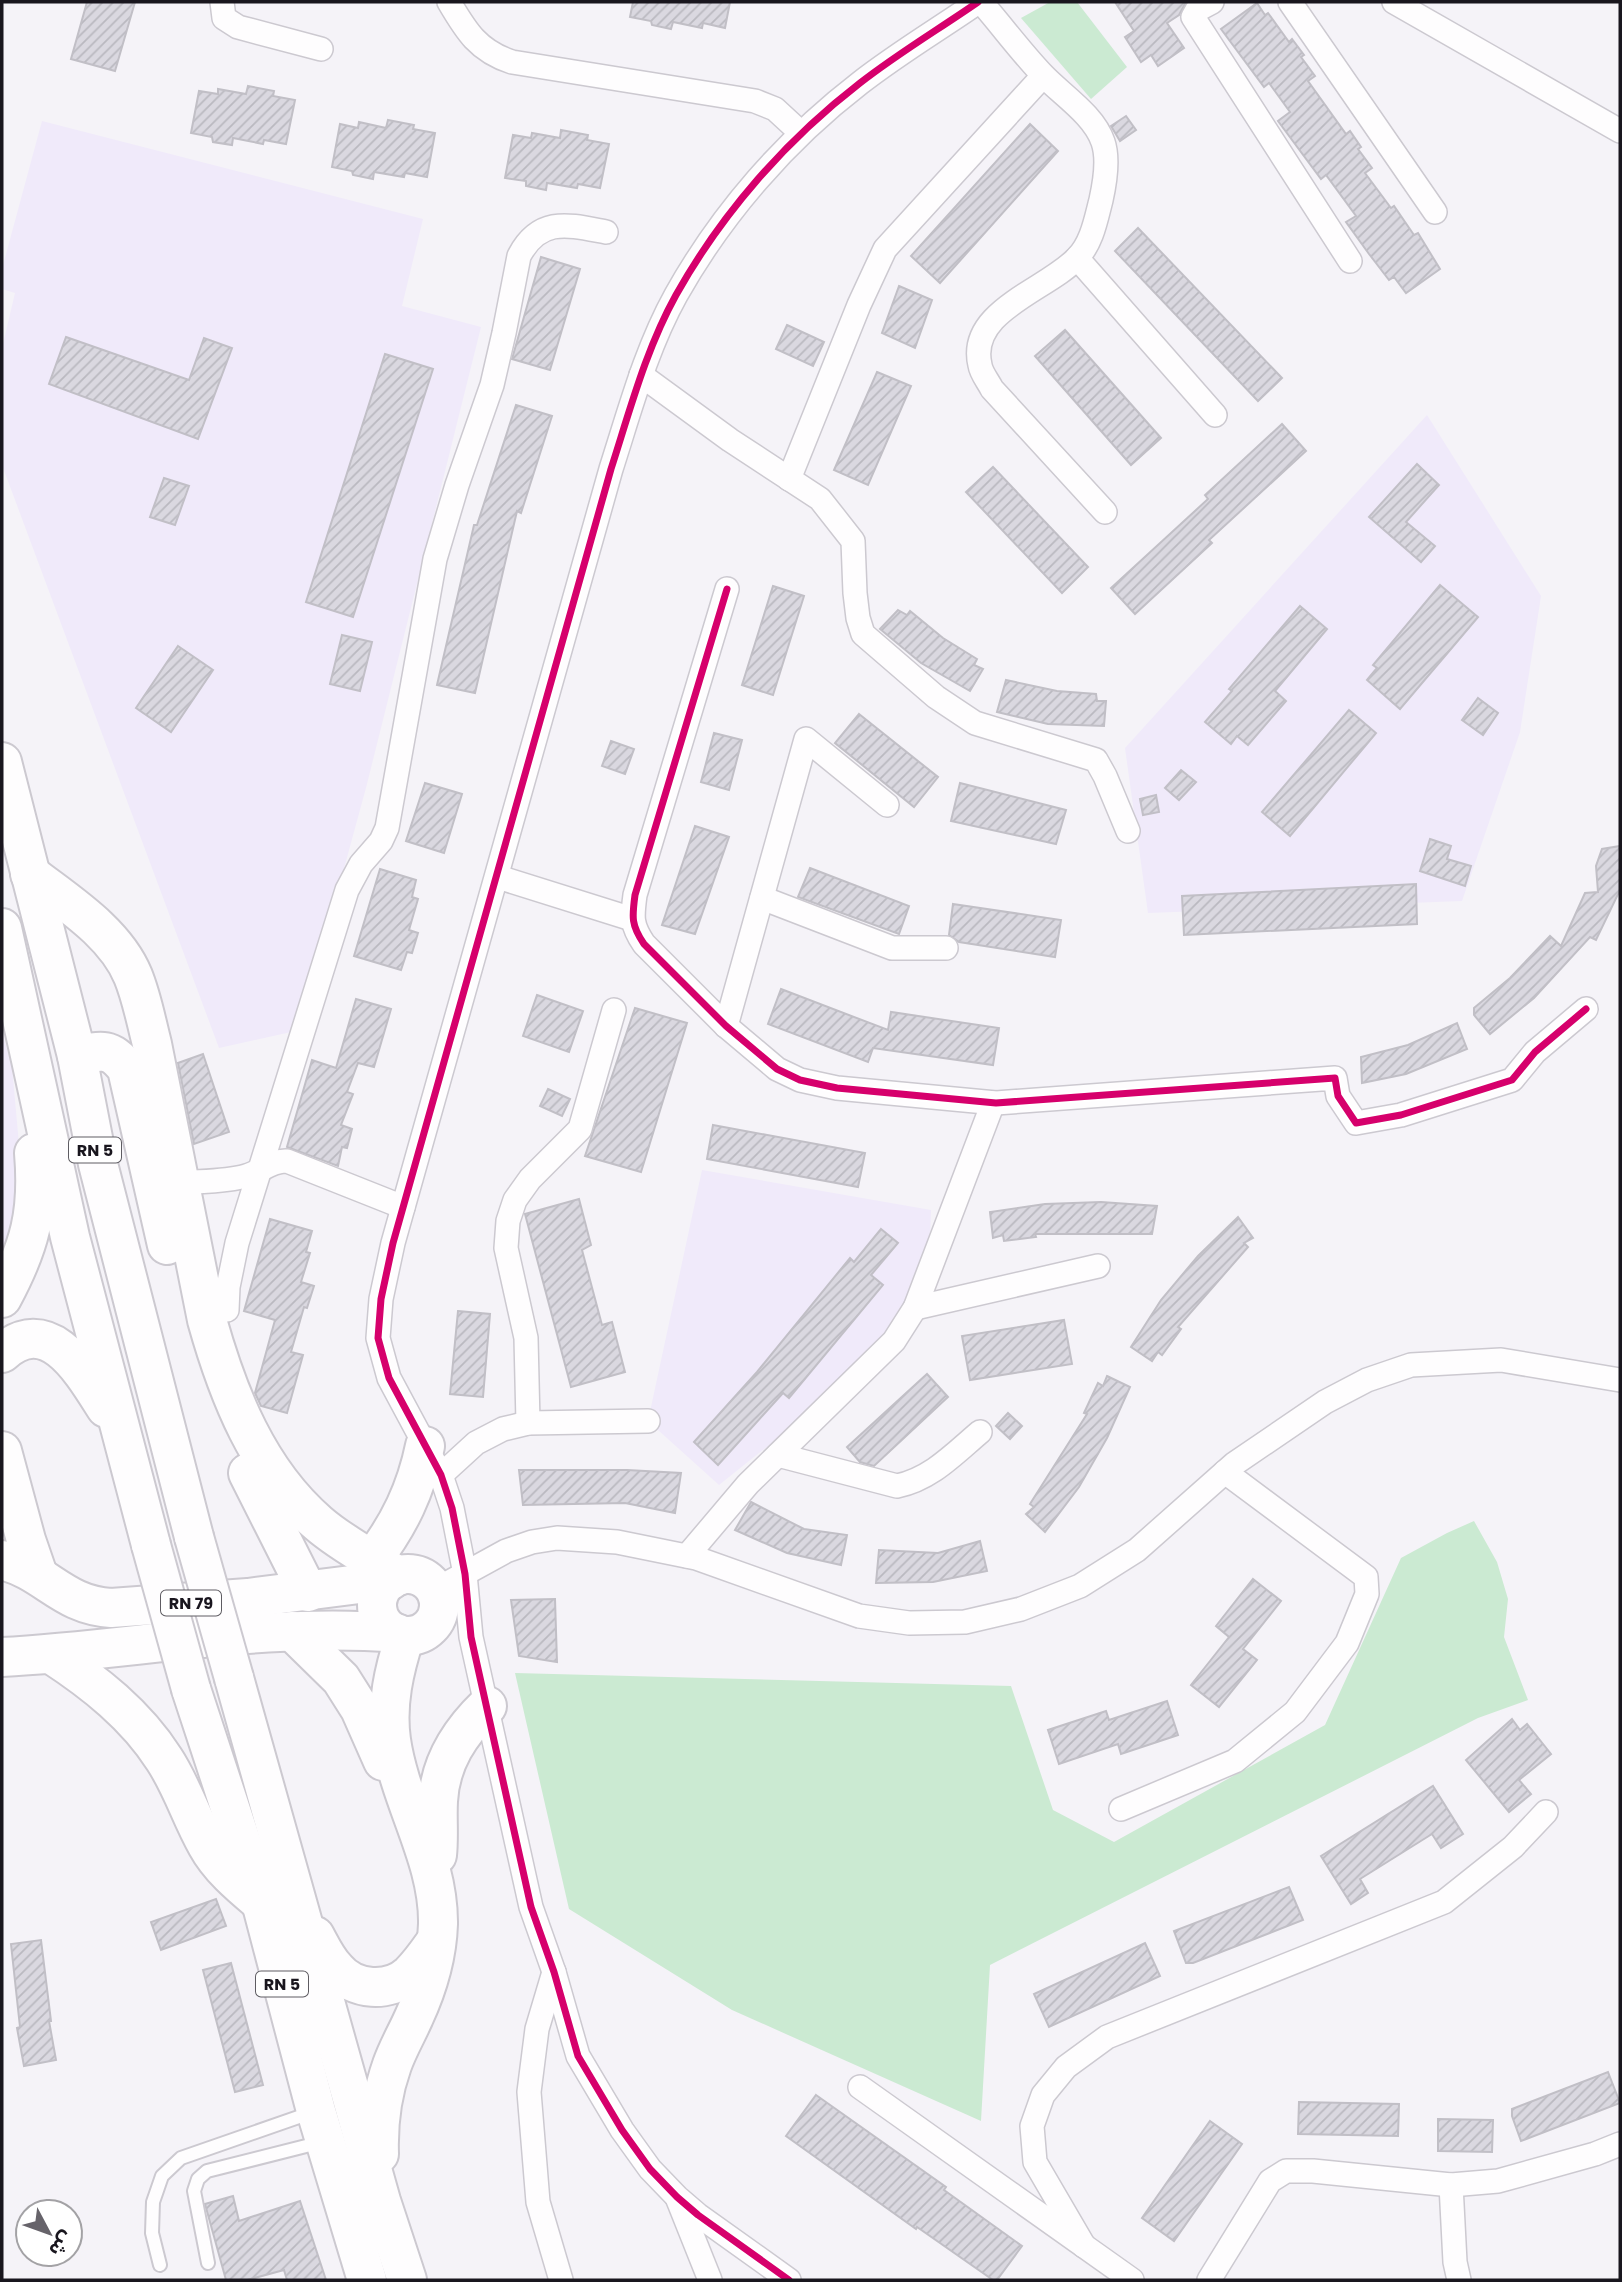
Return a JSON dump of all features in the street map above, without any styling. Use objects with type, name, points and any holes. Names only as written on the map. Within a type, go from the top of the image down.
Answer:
[{"type":"highway","name":"RN 5","points":[[2,762],[77,1056],[98,1164],[194,1537],[234,1678],[321,2126],[367,2280]]},
{"type":"highway","points":[[30,874],[92,923],[132,973],[146,1017],[207,1320],[218,1359],[242,1420],[264,1459],[292,1500],[320,1525],[387,1572],[450,1582],[434,1622],[421,1633],[400,1634],[388,1629],[378,1613],[379,1595],[387,1572],[401,1518],[420,1471],[433,1460]]},
{"type":"highway","name":"RN 5","points":[[2,928],[9,1001],[40,1099],[70,1237],[191,1689],[279,1903],[407,2280]]},
{"type":"highway","points":[[77,1056],[102,1050],[118,1056],[127,1069],[173,1270],[207,1381],[240,1456],[287,1545],[308,1592]]},
{"type":"highway","points":[[2,1298],[20,1264],[35,1212],[34,1134],[40,1099]]},
{"type":"highway","points":[[2,1353],[29,1339],[39,1339],[58,1346],[77,1366],[122,1433]]},
{"type":"highway","points":[[2,1451],[38,1575]]},
{"type":"highway","name":"RN 79","points":[[2,1560],[38,1575],[63,1595],[78,1602],[111,1608],[225,1601],[308,1592],[387,1572]]},
{"type":"highway","name":"RN 79","points":[[2,1657],[292,1631],[358,1630],[400,1634]]},
{"type":"highway","points":[[292,1631],[341,1679],[360,1709],[388,1772],[405,1791]]},
{"type":"highway","points":[[382,2201],[379,2140],[385,2089],[392,2064],[424,1992],[435,1942],[437,1908],[432,1875],[391,1740],[391,1687],[400,1634]]},
{"type":"highway","points":[[51,1654],[95,1685],[144,1731],[181,1787],[207,1845],[223,1868],[279,1903],[337,1971],[364,1986],[379,1987],[395,1983],[408,1975],[435,1942]]},
{"type":"highway","points":[[432,1875],[438,1845],[440,1785],[446,1762],[456,1741],[470,1722],[487,1706]]},
{"type":"street","points":[[222,2],[224,18],[238,27],[321,49]]},
{"type":"street","points":[[449,2],[468,33],[495,57],[755,101],[775,109],[801,133]]},
{"type":"street","points":[[789,2280],[677,2197],[650,2169],[622,2130],[578,2056],[554,1972],[531,1907],[471,1637],[450,1582],[452,1508],[433,1460],[389,1378],[378,1338],[381,1299],[403,1207],[611,469],[641,374],[675,296],[713,237],[757,180],[801,133],[860,83],[980,2],[1043,76],[1089,120],[1103,141],[1106,165],[1102,196],[1090,238],[1077,258],[1002,312],[985,328],[978,344],[980,366],[992,389],[1105,512]]},
{"type":"street","points":[[1212,2],[1197,10],[1193,17],[1350,261]]},
{"type":"street","points":[[1290,2],[1435,212]]},
{"type":"street","points":[[1394,2],[1620,131]]},
{"type":"street","points":[[789,479],[859,305],[885,249],[1043,76]]},
{"type":"street","points":[[227,1310],[232,1265],[347,890],[387,828],[435,559],[453,495],[492,385],[519,256],[534,235],[556,225],[606,232]]},
{"type":"street","points":[[1077,258],[1215,415]]},
{"type":"street","points":[[641,374],[730,440],[820,499],[853,541],[855,593],[863,634],[936,697],[975,723],[1096,760],[1128,831]]},
{"type":"street","points":[[727,589],[635,895],[632,919],[645,944],[726,1026],[776,1069],[800,1080],[837,1088],[993,1103],[1335,1078],[1339,1096],[1356,1123],[1385,1119],[1512,1080],[1535,1052],[1586,1009]]},
{"type":"street","points":[[726,1026],[806,739],[887,805]]},
{"type":"street","points":[[498,877],[632,919]]},
{"type":"street","points":[[762,898],[892,948],[946,948]]},
{"type":"street","points":[[528,1423],[526,1338],[506,1248],[508,1221],[515,1200],[530,1179],[580,1129],[614,1010]]},
{"type":"street","points":[[687,1556],[748,1484],[894,1341],[915,1308],[993,1103]]},
{"type":"street","points":[[179,1183],[238,1178],[274,1162],[287,1161],[403,1207]]},
{"type":"street","points":[[915,1308],[1098,1266]]},
{"type":"street","points":[[450,1582],[506,1551],[532,1542],[557,1538],[617,1542],[687,1556],[859,1616],[909,1623],[965,1622],[1021,1609],[1080,1586],[1137,1550],[1225,1472],[1325,1402],[1367,1380],[1411,1365],[1502,1360],[1620,1380]]},
{"type":"street","points":[[433,1460],[503,1429],[528,1423],[648,1422]]},
{"type":"street","points":[[778,1455],[897,1486],[915,1483],[932,1472],[980,1432]]},
{"type":"street","points":[[1121,1809],[1235,1761],[1295,1712],[1347,1643],[1367,1594],[1366,1577],[1225,1472]]},
{"type":"street","points":[[1084,2246],[1035,2162],[1032,2126],[1043,2095],[1066,2067],[1107,2037],[1444,1902],[1513,1847],[1546,1812]]},
{"type":"street","points":[[554,1972],[537,2029],[529,2092],[538,2202],[561,2280]]},
{"type":"street","points":[[860,2087],[1132,2280]]},
{"type":"street","points":[[1209,2280],[1270,2181],[1286,2171],[1313,2171],[1451,2185],[1497,2181],[1595,2154],[1620,2144]]},
{"type":"street","points":[[1451,2185],[1455,2262],[1459,2280]]},
{"type":"street","points":[[677,2197],[709,2280]]},
{"type":"lane","points":[[208,2263],[194,2190],[198,2179],[207,2171],[321,2126]]},
{"type":"lane","points":[[160,2265],[152,2233],[153,2202],[162,2176],[181,2158],[321,2126]]},
{"type":"shaded area","points":[[42,121],[423,219],[402,306],[481,327],[367,784],[300,1030],[219,1048],[2,465],[2,348],[15,293],[2,289],[2,269]]},
{"type":"shaded area","points":[[1427,415],[1541,596],[1520,732],[1462,901],[1148,913],[1125,748]]},
{"type":"shaded area","points":[[2,1032],[12,1067],[23,1189],[2,1266]]},
{"type":"shaded area","points":[[702,1170],[931,1210],[929,1268],[873,1362],[719,1485],[648,1421]]},
{"type":"green space","points":[[1050,2],[1077,2],[1127,67],[1091,99],[1021,18]]},
{"type":"green space","points":[[1474,1521],[1497,1562],[1508,1599],[1504,1637],[1528,1700],[1478,1718],[990,1965],[981,2121],[732,2010],[569,1909],[515,1673],[1011,1686],[1053,1810],[1114,1842],[1325,1725],[1401,1558]]},
{"type":"building","points":[[87,2],[135,2],[115,71],[71,59]]},
{"type":"building","points":[[633,2],[730,2],[725,28],[703,23],[702,28],[673,22],[671,29],[630,17]]},
{"type":"building","points":[[1115,2],[1186,2],[1179,15],[1167,23],[1184,48],[1158,66],[1151,55],[1141,62],[1125,37],[1134,31]]},
{"type":"building","points":[[1257,3],[1265,15],[1268,13],[1289,42],[1292,39],[1304,55],[1301,57],[1315,76],[1308,81],[1346,134],[1350,131],[1361,147],[1358,149],[1372,168],[1365,173],[1391,208],[1394,206],[1414,235],[1418,233],[1440,269],[1406,293],[1394,277],[1389,280],[1369,254],[1346,222],[1356,216],[1326,175],[1321,179],[1278,121],[1290,112],[1269,83],[1264,87],[1221,29]]},
{"type":"building","points":[[248,86],[274,91],[273,96],[295,100],[286,144],[264,140],[263,144],[233,138],[232,145],[213,142],[212,137],[191,133],[199,91],[218,94],[218,89],[246,94]]},
{"type":"building","points":[[1126,116],[1136,130],[1120,141],[1111,126]]},
{"type":"building","points":[[388,120],[414,125],[413,129],[435,133],[427,177],[405,173],[404,177],[374,172],[373,179],[332,167],[340,124],[358,128],[359,122],[386,128]]},
{"type":"building","points":[[1030,124],[1058,151],[940,283],[911,256]]},
{"type":"building","points":[[561,130],[588,135],[587,140],[609,144],[600,188],[578,184],[577,188],[547,183],[546,190],[526,186],[526,181],[505,178],[513,135],[531,138],[532,133],[560,138]]},
{"type":"building","points":[[1138,228],[1282,378],[1258,401],[1115,251]]},
{"type":"building","points":[[541,257],[580,269],[550,370],[512,359]]},
{"type":"building","points":[[899,286],[932,300],[915,348],[882,333]]},
{"type":"building","points":[[787,325],[824,342],[813,366],[776,349]]},
{"type":"building","points":[[1065,330],[1161,438],[1131,465],[1035,356]]},
{"type":"building","points":[[66,337],[189,380],[204,338],[232,348],[198,439],[49,384]]},
{"type":"building","points":[[385,354],[433,369],[353,617],[306,602]]},
{"type":"building","points":[[877,372],[911,386],[868,485],[834,470]]},
{"type":"building","points":[[516,405],[552,416],[521,513],[517,511],[475,693],[437,685],[474,525],[477,525]]},
{"type":"building","points":[[1282,424],[1306,451],[1209,540],[1212,543],[1135,614],[1111,588],[1208,499],[1205,495]]},
{"type":"building","points":[[1417,464],[1439,485],[1406,522],[1435,546],[1421,562],[1369,517]]},
{"type":"building","points":[[993,467],[1088,567],[1062,593],[966,492]]},
{"type":"building","points":[[164,478],[189,486],[175,525],[150,517]]},
{"type":"building","points":[[1440,585],[1478,617],[1400,709],[1367,680],[1377,668],[1373,665]]},
{"type":"building","points":[[773,586],[804,596],[773,695],[742,685]]},
{"type":"building","points":[[1300,606],[1327,629],[1275,691],[1286,701],[1248,745],[1237,736],[1231,744],[1205,722],[1232,691],[1229,689]]},
{"type":"building","points":[[898,610],[907,615],[910,611],[943,638],[977,659],[974,665],[983,669],[970,691],[921,663],[880,629]]},
{"type":"building","points":[[342,635],[372,642],[360,691],[330,684]]},
{"type":"building","points":[[178,646],[213,670],[171,732],[136,708]]},
{"type":"building","points":[[1006,680],[1057,691],[1096,694],[1097,701],[1106,701],[1104,726],[1048,724],[997,712]]},
{"type":"building","points":[[1478,698],[1498,713],[1483,735],[1462,720]]},
{"type":"building","points":[[1349,710],[1376,733],[1290,836],[1262,812]]},
{"type":"building","points":[[859,714],[938,777],[914,807],[835,743]]},
{"type":"building","points":[[714,733],[742,740],[729,790],[701,782]]},
{"type":"building","points":[[611,741],[634,749],[625,774],[602,766]]},
{"type":"building","points":[[1181,770],[1196,782],[1179,800],[1165,788]]},
{"type":"building","points":[[425,783],[462,794],[444,853],[406,841]]},
{"type":"building","points":[[960,783],[1066,810],[1056,844],[951,821]]},
{"type":"building","points":[[1156,795],[1159,812],[1143,815],[1140,799]]},
{"type":"building","points":[[695,826],[729,837],[695,934],[662,925]]},
{"type":"building","points":[[1430,839],[1451,846],[1447,859],[1471,866],[1465,886],[1420,871]]},
{"type":"building","points":[[1620,846],[1620,890],[1596,940],[1590,937],[1534,998],[1490,1034],[1474,1015],[1474,1008],[1510,978],[1550,936],[1561,946],[1585,893],[1598,892],[1596,866],[1602,849]]},
{"type":"building","points":[[810,868],[909,906],[899,934],[798,897]]},
{"type":"building","points":[[380,869],[416,880],[412,897],[418,899],[409,930],[418,933],[412,953],[407,952],[401,970],[354,956]]},
{"type":"building","points":[[1416,884],[1417,924],[1184,935],[1182,896]]},
{"type":"building","points":[[953,904],[1061,920],[1055,957],[959,942],[949,935]]},
{"type":"building","points":[[781,989],[888,1030],[891,1012],[999,1028],[993,1065],[873,1048],[868,1062],[768,1024]]},
{"type":"building","points":[[537,995],[583,1011],[569,1052],[523,1036]]},
{"type":"building","points":[[356,999],[391,1009],[374,1067],[358,1063],[347,1092],[353,1094],[341,1125],[352,1129],[347,1148],[342,1147],[338,1166],[287,1147],[312,1060],[336,1068]]},
{"type":"building","points":[[635,1008],[687,1023],[641,1172],[585,1156]]},
{"type":"building","points":[[1457,1023],[1467,1049],[1406,1074],[1362,1083],[1361,1057],[1408,1045]]},
{"type":"building","points":[[203,1054],[229,1132],[194,1144],[178,1063]]},
{"type":"building","points":[[548,1089],[570,1099],[562,1116],[540,1106]]},
{"type":"building","points":[[713,1125],[865,1153],[858,1187],[707,1159]]},
{"type":"building","points":[[579,1199],[591,1245],[582,1250],[602,1325],[612,1322],[625,1372],[571,1387],[525,1214]]},
{"type":"building","points":[[1101,1202],[1157,1206],[1152,1234],[1035,1234],[1036,1237],[1004,1241],[1003,1235],[993,1238],[990,1212],[1045,1204]]},
{"type":"building","points":[[1238,1217],[1253,1238],[1244,1243],[1248,1247],[1178,1327],[1181,1329],[1162,1355],[1158,1352],[1152,1361],[1131,1347],[1161,1300],[1198,1256]]},
{"type":"building","points":[[270,1219],[312,1231],[306,1252],[310,1253],[301,1282],[314,1286],[307,1308],[304,1307],[291,1352],[303,1355],[287,1413],[261,1406],[255,1393],[275,1320],[244,1311]]},
{"type":"building","points":[[881,1229],[898,1243],[871,1275],[883,1285],[789,1398],[783,1393],[718,1465],[694,1442],[757,1372],[850,1258],[854,1262]]},
{"type":"building","points":[[458,1311],[490,1314],[483,1397],[450,1394]]},
{"type":"building","points":[[1064,1320],[1072,1364],[970,1380],[962,1336]]},
{"type":"building","points":[[927,1374],[948,1397],[874,1466],[860,1462],[847,1447]]},
{"type":"building","points":[[1107,1376],[1130,1387],[1107,1438],[1079,1487],[1045,1532],[1026,1514],[1034,1507],[1030,1504],[1087,1414],[1084,1413],[1098,1383],[1103,1386]]},
{"type":"building","points":[[1008,1413],[1022,1426],[1010,1439],[996,1426]]},
{"type":"building","points":[[519,1470],[681,1473],[675,1513],[625,1503],[523,1505]]},
{"type":"building","points":[[751,1502],[804,1529],[847,1535],[841,1565],[787,1553],[735,1530]]},
{"type":"building","points":[[980,1541],[987,1571],[933,1582],[876,1583],[879,1550],[938,1553]]},
{"type":"building","points":[[1253,1579],[1281,1601],[1243,1649],[1257,1660],[1219,1707],[1191,1685],[1229,1637],[1216,1626]]},
{"type":"building","points":[[555,1599],[557,1662],[519,1656],[511,1600]]},
{"type":"building","points":[[1167,1701],[1178,1735],[1121,1754],[1118,1744],[1059,1764],[1048,1730],[1106,1711],[1109,1720]]},
{"type":"building","points":[[1512,1719],[1520,1730],[1527,1724],[1551,1754],[1519,1780],[1531,1794],[1509,1812],[1466,1760]]},
{"type":"building","points":[[1433,1786],[1463,1834],[1441,1848],[1432,1834],[1360,1879],[1368,1893],[1351,1904],[1321,1856]]},
{"type":"building","points":[[1289,1887],[1303,1920],[1193,1963],[1186,1963],[1174,1931]]},
{"type":"building","points":[[216,1899],[226,1926],[161,1950],[151,1922]]},
{"type":"building","points":[[41,1940],[49,2021],[56,2060],[24,2066],[17,2028],[20,2027],[11,1944]]},
{"type":"building","points":[[1145,1943],[1160,1976],[1049,2027],[1034,1994]]},
{"type":"building","points":[[231,1963],[263,2085],[235,2092],[203,1970]]},
{"type":"building","points":[[1608,2072],[1620,2103],[1521,2141],[1512,2109]]},
{"type":"building","points":[[816,2095],[946,2187],[944,2190],[1022,2246],[997,2280],[993,2280],[917,2227],[916,2229],[786,2136]]},
{"type":"building","points":[[1299,2102],[1399,2104],[1398,2136],[1298,2134]]},
{"type":"building","points":[[1438,2119],[1493,2120],[1492,2152],[1438,2151]]},
{"type":"building","points":[[1210,2121],[1242,2144],[1174,2241],[1142,2218]]},
{"type":"building","points":[[233,2196],[239,2221],[300,2201],[326,2280],[287,2280],[284,2270],[247,2280],[226,2280],[205,2204]]},
{"type":"cycle path","points":[[789,2280],[698,2215],[650,2169],[622,2130],[578,2056],[554,1972],[531,1907],[471,1637],[465,1574],[452,1508],[441,1475],[389,1378],[378,1338],[381,1299],[393,1243],[611,469],[639,380],[665,316],[714,235],[781,154],[860,83],[978,2]]},
{"type":"cycle path","points":[[727,589],[635,895],[634,921],[644,944],[726,1026],[777,1069],[800,1080],[837,1088],[996,1103],[1335,1078],[1338,1096],[1356,1123],[1401,1115],[1512,1080],[1535,1052],[1586,1009]]}]
